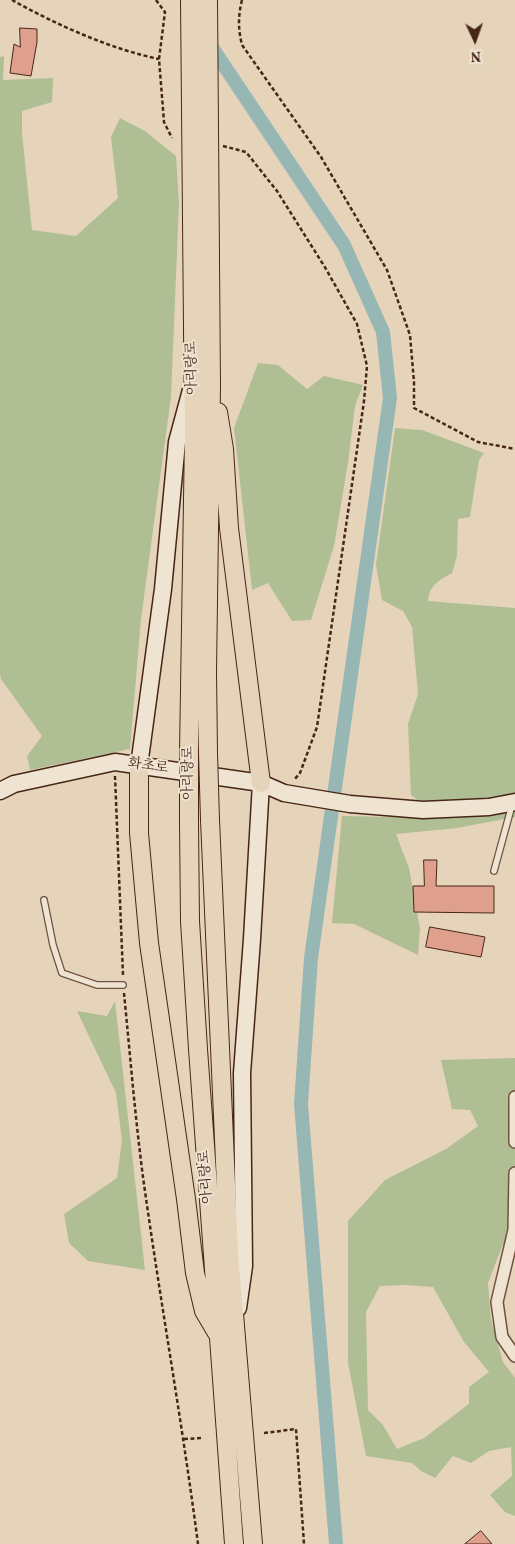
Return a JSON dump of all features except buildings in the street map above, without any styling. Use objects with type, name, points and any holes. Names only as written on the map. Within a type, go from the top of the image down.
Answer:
[{"type":"main road","name":"아리랑로","points":[[190,0],[194,437],[189,752],[191,931],[234,1544]]},
{"type":"main road","name":"아리랑로","points":[[208,0],[211,386],[207,672],[208,752],[229,1244],[253,1544]]},
{"type":"main road","points":[[211,386],[220,416],[229,528],[261,784]]},
{"type":"main road","points":[[139,766],[139,832],[149,943],[196,1273],[204,1311],[219,1335]]},
{"type":"street","points":[[139,766],[164,580],[177,442],[193,381]]},
{"type":"street","name":"화초로","points":[[0,791],[14,784],[115,762],[261,784],[291,794],[350,804],[423,810],[489,807],[514,803]]},
{"type":"street","points":[[235,1328],[244,1266],[242,1073],[261,784]]},
{"type":"street","points":[[515,1097],[515,1142]]},
{"type":"street","points":[[515,1173],[514,1230],[497,1302],[502,1337],[515,1356]]},
{"type":"lane","points":[[494,871],[514,803]]},
{"type":"lane","points":[[44,900],[53,945],[62,973],[97,985],[123,985]]},
{"type":"path","points":[[12,0],[47,20],[139,55],[159,59]]},
{"type":"path","points":[[156,0],[164,12],[159,59],[164,122],[172,138]]},
{"type":"path","points":[[242,0],[238,30],[242,45],[320,157],[387,270],[410,335],[414,408],[478,442],[515,450]]},
{"type":"path","points":[[223,146],[246,152],[277,190],[326,269],[357,324],[367,366],[364,401],[317,727],[291,794]]},
{"type":"path","points":[[115,762],[123,985],[143,1176],[184,1439],[198,1544]]},
{"type":"path","points":[[264,1432],[296,1429],[304,1544]]},
{"type":"path","points":[[184,1439],[202,1438]]},
{"type":"green space","points":[[4,56],[3,80],[53,78],[52,102],[22,111],[22,133],[32,230],[76,236],[118,198],[111,137],[120,118],[145,131],[176,156],[179,203],[171,397],[141,619],[130,749],[30,770],[27,756],[42,736],[1,679],[0,674],[0,57]]},
{"type":"green space","points":[[258,363],[278,365],[307,389],[324,376],[363,385],[355,406],[348,463],[334,546],[311,620],[292,621],[268,583],[252,590],[234,428]]},
{"type":"green space","points":[[395,428],[422,430],[484,453],[479,460],[470,517],[458,519],[457,556],[452,573],[433,587],[428,601],[515,608],[515,817],[457,828],[396,834],[409,868],[420,928],[418,955],[354,924],[332,923],[342,816],[442,818],[411,795],[408,724],[418,694],[412,627],[403,611],[382,600],[376,565]]},
{"type":"green space","points":[[115,1001],[145,1270],[88,1261],[69,1243],[64,1214],[117,1178],[122,1140],[116,1093],[77,1011],[107,1016]]},
{"type":"green space","points":[[515,1058],[515,1252],[503,1244],[488,1283],[491,1320],[503,1362],[515,1378],[515,1516],[505,1512],[490,1495],[512,1476],[511,1447],[489,1451],[471,1463],[453,1456],[435,1478],[421,1471],[412,1463],[366,1456],[348,1363],[348,1221],[385,1180],[446,1149],[478,1126],[470,1110],[452,1109],[441,1060]],"holes":[[[380,1286],[433,1287],[464,1342],[489,1372],[469,1387],[469,1404],[424,1438],[397,1449],[383,1425],[368,1410],[366,1312]]]},
{"type":"waterway","points":[[207,40],[344,245],[383,332],[390,398],[311,958],[301,1104],[336,1544]]}]
